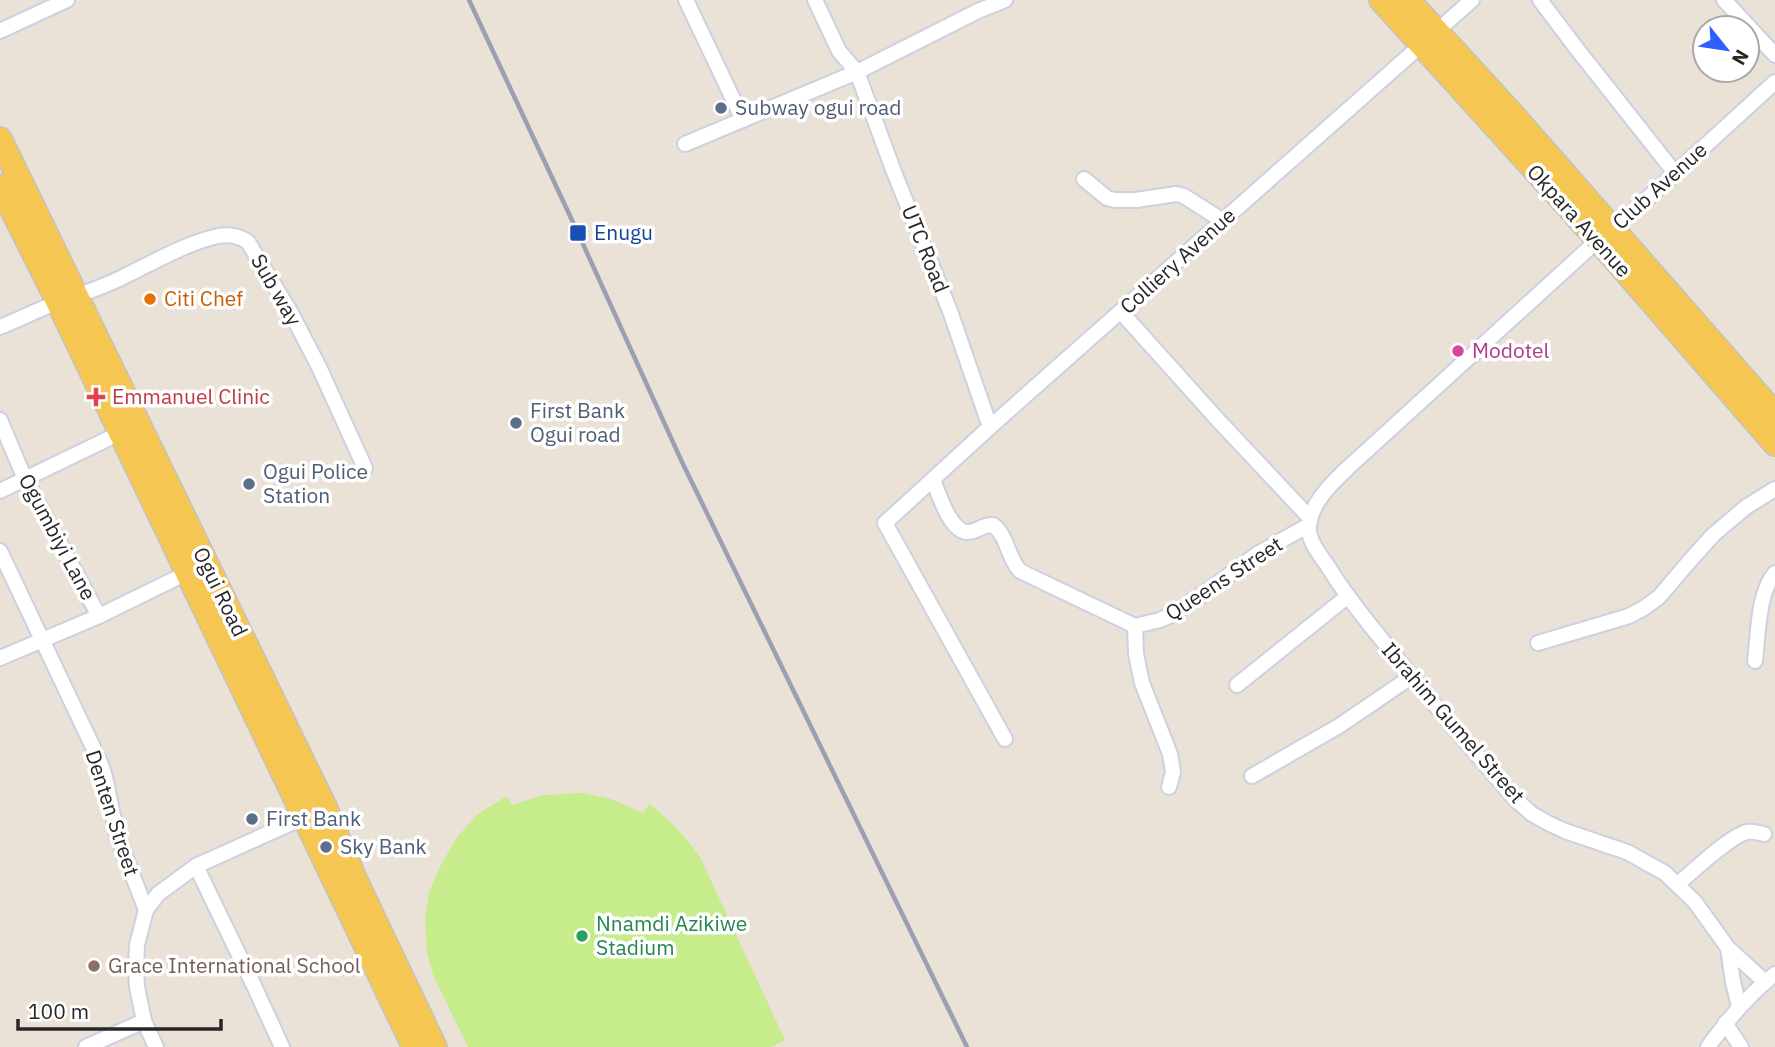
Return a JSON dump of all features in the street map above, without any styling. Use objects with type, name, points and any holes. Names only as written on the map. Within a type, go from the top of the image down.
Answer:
[{"type":"main road","name":"Okpara Avenue","points":[[1381,0],[1429,38],[1606,235],[1775,414]]},
{"type":"main road","name":"Okpara Avenue","points":[[1408,0],[1429,38]]},
{"type":"main road","name":"Ogui Road","points":[[3,151],[120,433],[197,569],[325,807],[355,879],[435,1047]]},
{"type":"main road","name":"Ogui Road","points":[[0,186],[67,300],[197,569],[303,817],[414,1047]]},
{"type":"main road","name":"Okpara Avenue","points":[[1606,235],[1775,444]]},
{"type":"street","points":[[0,31],[67,0]]},
{"type":"street","points":[[687,0],[743,120]]},
{"type":"street","name":"UTC Road","points":[[815,0],[839,51],[857,72],[950,311],[990,427]]},
{"type":"street","points":[[685,144],[857,72],[976,6],[1005,0]]},
{"type":"street","name":"Colliery Avenue","points":[[1005,738],[884,523],[1472,0]]},
{"type":"street","points":[[1540,0],[1675,173]]},
{"type":"street","points":[[1724,0],[1775,55]]},
{"type":"street","name":"Club Avenue","points":[[1310,522],[1328,489],[1351,465],[1775,82]]},
{"type":"street","points":[[1084,179],[1107,198],[1115,200],[1176,194],[1184,196],[1223,221]]},
{"type":"street","name":"Sub way","points":[[67,300],[198,242],[220,236],[241,237],[248,242],[291,313],[365,468]]},
{"type":"street","points":[[0,327],[67,300]]},
{"type":"street","name":"Ibrahim Gumel Street","points":[[1121,312],[1310,522],[1313,544],[1348,596],[1411,677],[1514,798],[1532,814],[1565,831],[1627,852],[1665,873],[1710,921],[1728,948],[1770,978]]},
{"type":"street","name":"Ogumbiyi Lane","points":[[0,419],[25,479],[99,616]]},
{"type":"street","points":[[0,491],[120,433]]},
{"type":"street","points":[[933,480],[947,514],[959,529],[966,532],[984,525],[993,525],[1003,534],[1020,571],[1135,626],[1136,654],[1142,683],[1170,754],[1173,772],[1169,787]]},
{"type":"street","points":[[1538,643],[1629,616],[1644,608],[1659,597],[1713,535],[1746,507],[1775,489]]},
{"type":"street","name":"Queens Street","points":[[1135,626],[1169,616],[1259,553],[1310,522]]},
{"type":"street","name":"Denten Street","points":[[0,551],[100,762],[117,835],[146,910]]},
{"type":"street","points":[[0,658],[99,616],[197,569]]},
{"type":"street","points":[[1755,661],[1763,595],[1775,573]]},
{"type":"street","points":[[1237,685],[1348,596]]},
{"type":"street","points":[[1252,776],[1339,726],[1411,677]]},
{"type":"street","points":[[156,1047],[145,1021],[137,987],[137,946],[146,910],[158,894],[196,866],[325,807]]},
{"type":"street","points":[[1678,884],[1737,837],[1750,832],[1764,834]]},
{"type":"street","points":[[196,866],[282,1047]]},
{"type":"street","points":[[1728,948],[1740,1006]]},
{"type":"street","points":[[1708,1047],[1740,1006],[1770,978]]},
{"type":"street","points":[[86,1047],[145,1021]]},
{"type":"street","points":[[1725,1023],[1741,1047]]},
{"type":"green space","name":"Nnamdi Azikiwe Stadium","points":[[582,793],[611,799],[643,813],[649,804],[689,842],[700,857],[785,1040],[771,1047],[468,1047],[433,975],[427,953],[425,920],[429,892],[442,863],[457,837],[478,814],[507,796],[512,805],[544,795]]},
{"type":"railway","points":[[469,0],[682,462],[967,1047]]},
{"type":"place","name":"Subway ogui road","points":[[721,108]]},
{"type":"place","name":"Enugu","points":[[578,233]]},
{"type":"place","name":"Citi Chef","points":[[150,299]]},
{"type":"place","name":"Modotel","points":[[1458,351]]},
{"type":"place","name":"Emmanuel Clinic","points":[[96,397]]},
{"type":"place","name":"First Bank Ogui road","points":[[516,423]]},
{"type":"place","name":"Ogui Police Station","points":[[249,484]]},
{"type":"place","name":"First Bank","points":[[252,819]]},
{"type":"place","name":"Sky Bank","points":[[326,847]]},
{"type":"place","name":"Nnamdi Azikiwe Stadium","points":[[582,936]]},
{"type":"place","name":"Grace International School","points":[[94,966]]}]
